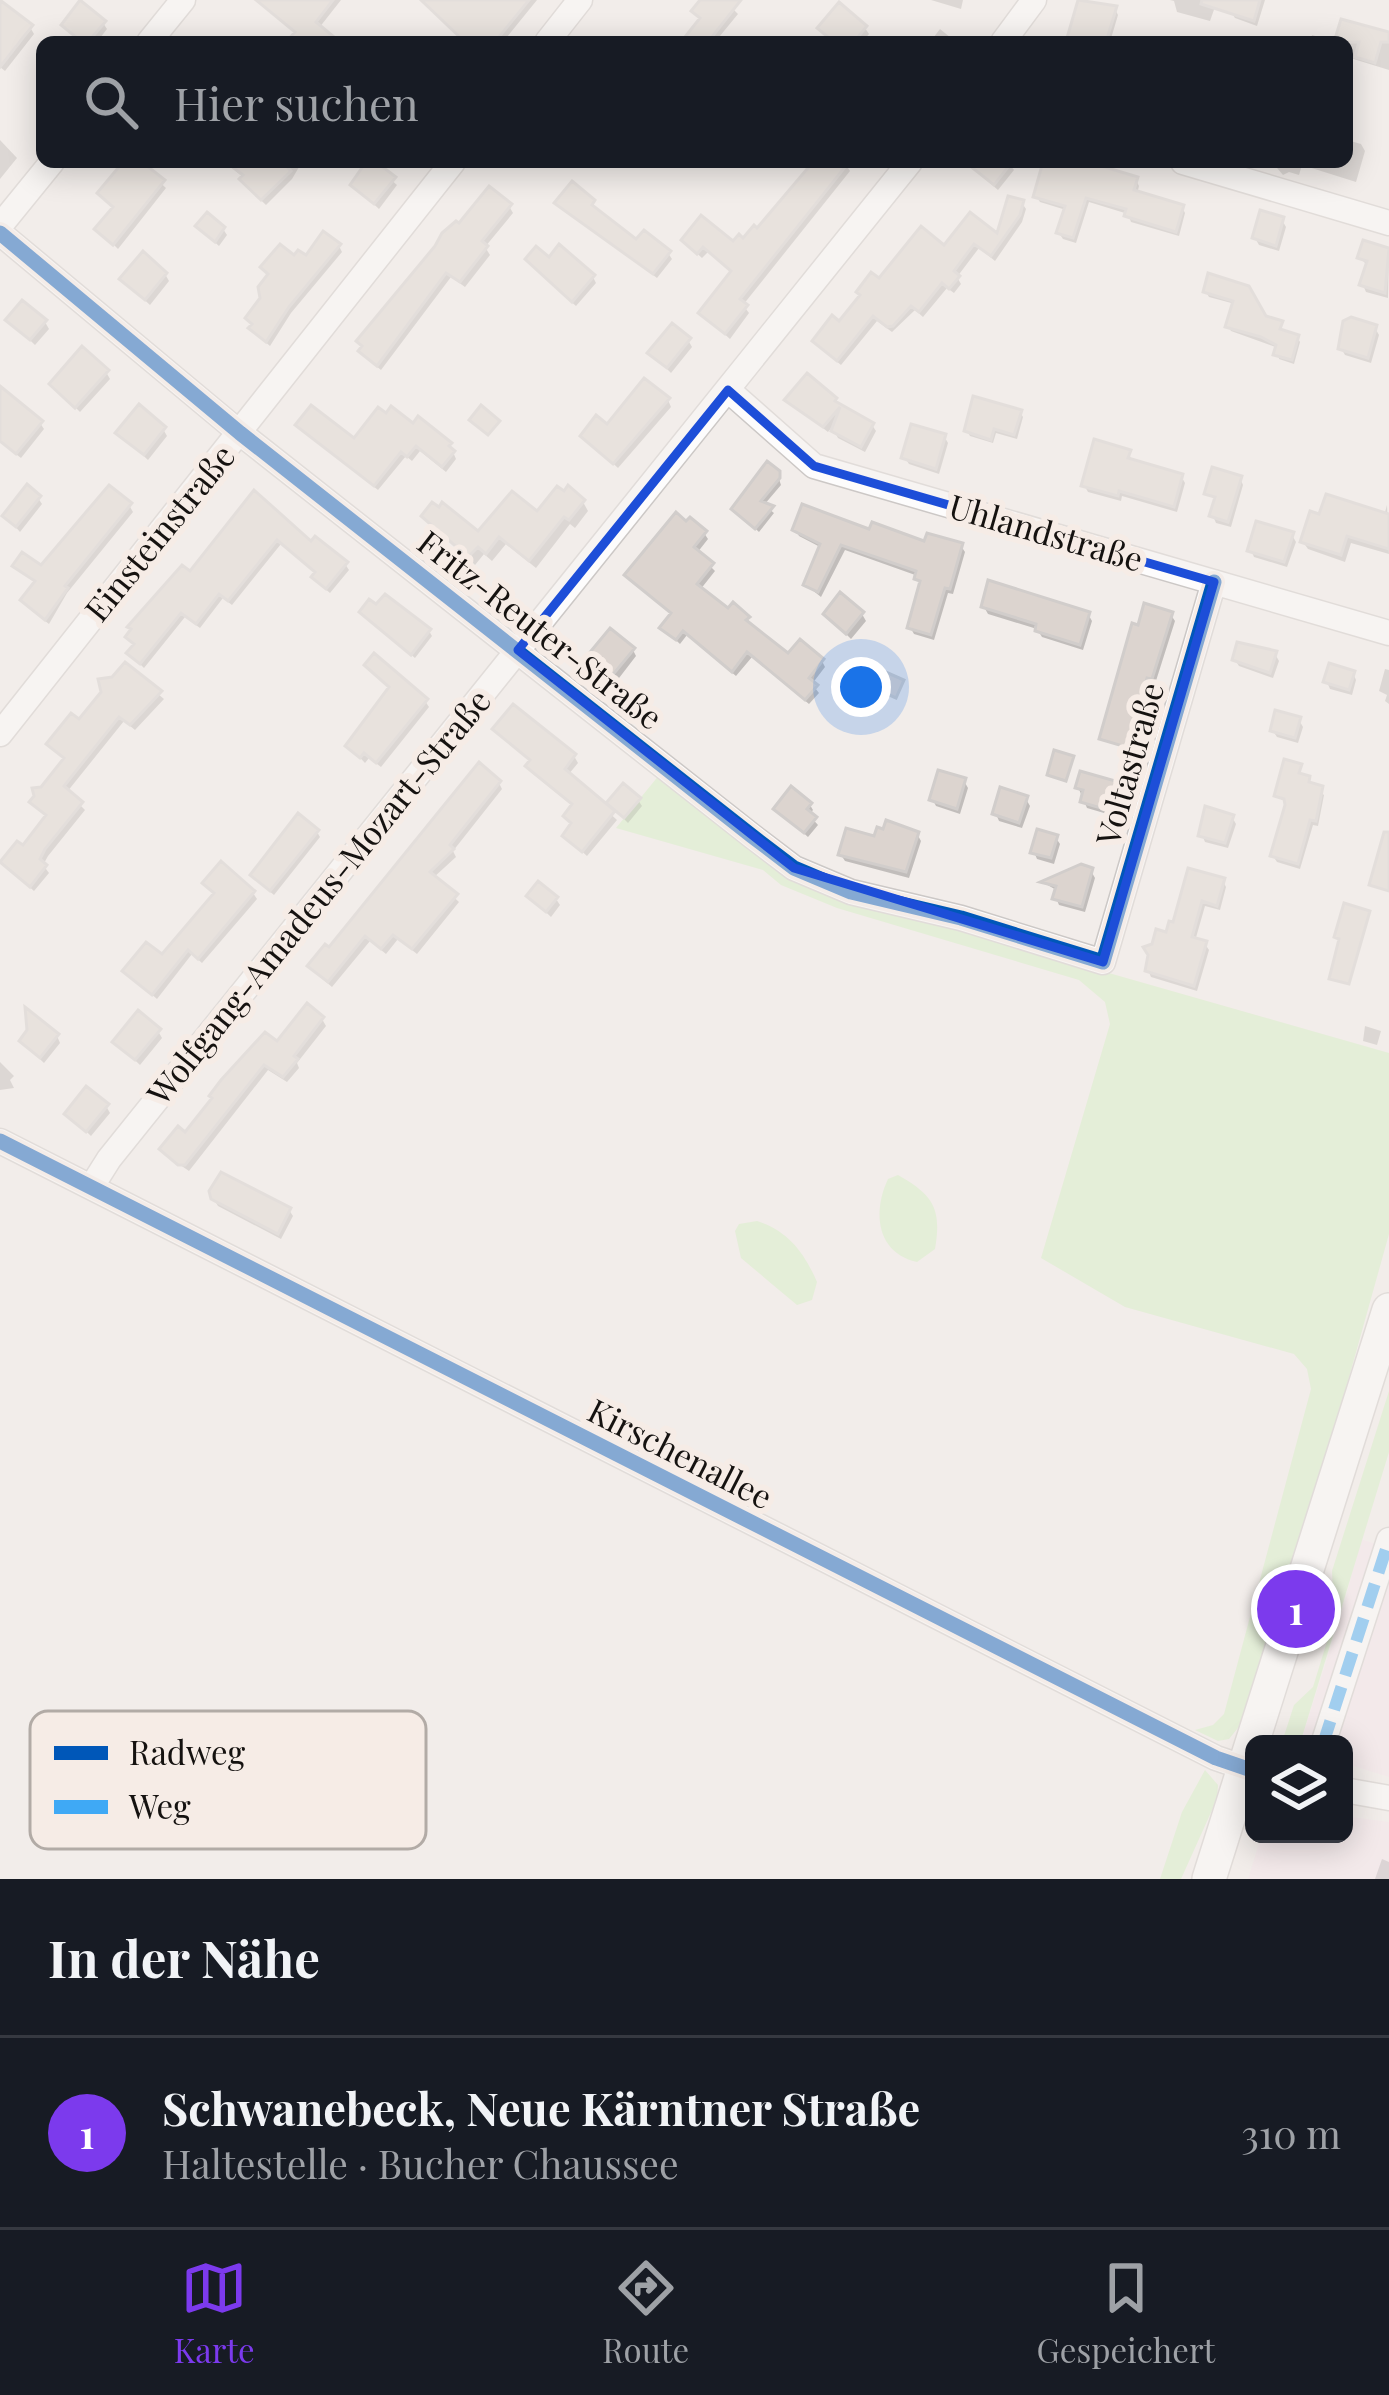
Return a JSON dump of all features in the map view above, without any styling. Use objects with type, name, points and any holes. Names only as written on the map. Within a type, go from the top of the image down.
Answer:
[{"type":"main road","points":[[1259,1735],[1389,1310]]},
{"type":"main road","points":[[1209,1879],[1245,1780]]},
{"type":"street","points":[[154,36],[183,0]]},
{"type":"street","points":[[552,36],[580,0]]},
{"type":"street","points":[[1007,36],[1034,0]]},
{"type":"street","points":[[0,229],[47,168]]},
{"type":"street","name":"Einsteinstraße","points":[[0,734],[448,168]]},
{"type":"street","name":"Wolfgang-Amadeus-Mozart-Straße","points":[[92,1186],[905,168]]},
{"type":"street","points":[[1203,168],[1389,223]]},
{"type":"street","name":"Fritz-Reuter-Straße","points":[[0,229],[240,433],[794,868],[851,892],[962,917],[1103,962]]},
{"type":"street","name":"Uhlandstraße","points":[[728,390],[814,466],[1389,633]]},
{"type":"street","name":"Voltastraße","points":[[1103,962],[1214,582]]},
{"type":"street","name":"Kirschenallee","points":[[0,1141],[1216,1758],[1245,1768]]},
{"type":"street","points":[[1326,1735],[1389,1540]]},
{"type":"street","points":[[1353,1792],[1389,1798]]},
{"type":"highlighted area","points":[[728,390],[814,466],[1214,582],[1103,962],[794,868],[518,650]]},
{"type":"shaded area","points":[[1360,1539],[1389,1548],[1389,1777],[1353,1766],[1353,1735],[1303,1735]]},
{"type":"shaded area","points":[[1353,1817],[1389,1822],[1389,1879],[1248,1879],[1259,1843],[1353,1843]]},
{"type":"green space","points":[[660,774],[825,892],[1389,1053],[1389,1234],[1281,1621],[1248,1725],[1241,1724],[1229,1739],[1218,1741],[1195,1730],[1213,1725],[1224,1714],[1311,1389],[1307,1369],[1294,1354],[1125,1307],[1041,1258],[1110,1024],[1105,1002],[1079,980],[837,908],[781,885],[763,870],[616,828]]},
{"type":"green space","points":[[898,1175],[927,1196],[936,1213],[935,1249],[917,1262],[893,1250],[882,1230],[883,1192],[888,1179]]},
{"type":"green space","points":[[757,1221],[778,1231],[800,1252],[817,1282],[812,1300],[797,1305],[741,1258],[735,1231],[739,1224]]},
{"type":"green space","points":[[1389,1391],[1389,1452],[1303,1735],[1284,1735],[1294,1705],[1313,1687],[1334,1619],[1332,1571]]},
{"type":"green space","points":[[1205,1770],[1218,1785],[1217,1799],[1181,1879],[1160,1879],[1182,1812]]},
{"type":"building","points":[[0,0],[33,25],[0,67]]},
{"type":"building","points":[[80,0],[106,21],[93,36],[75,36],[61,25]]},
{"type":"building","points":[[256,0],[333,0],[316,22],[333,36],[291,36],[295,32]]},
{"type":"building","points":[[421,0],[529,0],[500,36],[459,36]]},
{"type":"building","points":[[700,0],[741,0],[713,36],[686,36],[700,18],[691,11]]},
{"type":"building","points":[[1078,0],[1117,6],[1108,36],[1068,36]]},
{"type":"building","points":[[1202,0],[1260,0],[1254,21],[1201,4]]},
{"type":"building","points":[[839,2],[867,26],[859,36],[827,36],[817,28]]},
{"type":"building","points":[[1341,19],[1389,32],[1389,42],[1381,42],[1375,63],[1355,57],[1359,42],[1353,42],[1353,36],[1336,36]]},
{"type":"building","points":[[118,168],[150,168],[165,180],[113,245],[94,229],[113,207],[97,193]]},
{"type":"building","points":[[234,168],[291,171],[261,200],[239,179],[243,175]]},
{"type":"building","points":[[362,168],[384,168],[396,177],[374,204],[350,185]]},
{"type":"building","points":[[808,168],[844,168],[740,299],[748,305],[725,334],[698,313],[731,271],[703,247],[697,254],[681,240],[701,215],[733,241],[739,234],[743,238],[754,225],[757,228]]},
{"type":"building","points":[[973,168],[1007,168],[994,185]]},
{"type":"building","points":[[1041,168],[1108,168],[1138,177],[1134,190],[1184,205],[1176,232],[1124,216],[1126,209],[1086,198],[1073,238],[1056,233],[1065,206],[1033,197]]},
{"type":"building","points":[[572,181],[595,200],[592,205],[636,239],[644,230],[671,251],[653,274],[554,203]]},
{"type":"building","points":[[489,186],[512,204],[482,241],[488,246],[460,282],[446,273],[377,366],[358,351],[362,346],[356,341],[442,233],[459,223]]},
{"type":"building","points":[[1008,196],[1024,200],[1020,215],[991,256],[974,244],[954,271],[960,276],[949,289],[942,283],[919,312],[911,306],[887,327],[873,316],[837,361],[812,341],[832,315],[839,321],[871,272],[879,278],[921,226],[944,245],[970,212],[997,233]]},
{"type":"building","points":[[1260,210],[1284,217],[1276,246],[1252,238]]},
{"type":"building","points":[[207,212],[225,227],[215,242],[195,226]]},
{"type":"building","points":[[323,231],[341,244],[266,342],[248,328],[252,324],[245,318],[260,298],[258,287],[268,274],[260,267],[280,244],[294,255],[298,250],[306,255]]},
{"type":"building","points":[[1363,240],[1389,248],[1385,293],[1359,285],[1367,261],[1357,258]]},
{"type":"building","points":[[559,244],[595,275],[572,302],[525,259],[536,246],[549,257]]},
{"type":"building","points":[[143,251],[167,273],[145,300],[119,279]]},
{"type":"building","points":[[1208,273],[1249,286],[1266,316],[1283,321],[1280,329],[1299,335],[1292,360],[1273,355],[1276,345],[1261,337],[1225,327],[1233,301],[1203,292]]},
{"type":"building","points":[[22,300],[47,320],[30,340],[5,320]]},
{"type":"building","points":[[1351,317],[1377,325],[1368,358],[1338,349],[1343,321]]},
{"type":"building","points":[[672,323],[691,338],[667,368],[647,353]]},
{"type":"building","points":[[82,346],[109,370],[75,408],[49,384]]},
{"type":"building","points":[[807,373],[835,401],[874,423],[861,447],[831,431],[840,407],[823,427],[784,400]]},
{"type":"building","points":[[644,378],[670,398],[613,464],[580,436],[596,415],[607,424]]},
{"type":"building","points":[[0,386],[43,421],[16,454],[0,441]]},
{"type":"building","points":[[973,396],[1022,410],[1014,435],[994,429],[991,440],[964,431]]},
{"type":"building","points":[[139,404],[166,427],[144,455],[115,433]]},
{"type":"building","points":[[311,405],[354,438],[378,407],[386,413],[391,406],[413,423],[418,416],[452,443],[449,446],[455,451],[442,467],[416,446],[407,457],[401,452],[374,486],[295,425]]},
{"type":"building","points":[[481,405],[500,421],[488,435],[469,420]]},
{"type":"building","points":[[911,424],[946,434],[936,469],[901,458]]},
{"type":"building","points":[[1094,439],[1131,450],[1128,458],[1183,474],[1174,507],[1081,486]]},
{"type":"building","points":[[767,461],[780,471],[780,478],[761,501],[774,506],[755,529],[731,509]]},
{"type":"building","points":[[1212,467],[1242,476],[1228,522],[1209,516],[1215,497],[1204,494]]},
{"type":"building","points":[[27,484],[41,496],[16,527],[2,516]]},
{"type":"building","points":[[109,485],[132,503],[65,586],[45,620],[20,600],[35,581],[12,566],[22,552],[41,565]]},
{"type":"building","points":[[568,485],[585,500],[569,520],[564,517],[529,561],[499,537],[486,554],[478,547],[468,557],[421,516],[432,502],[439,507],[442,502],[478,531],[512,491],[537,511],[557,486],[564,491]]},
{"type":"building","points":[[254,490],[311,541],[315,536],[348,562],[326,589],[311,577],[315,572],[277,540],[228,601],[219,594],[196,624],[181,613],[140,664],[126,653],[134,644],[125,637],[131,629],[127,627],[182,565],[190,571]]},
{"type":"building","points":[[1326,494],[1389,514],[1389,549],[1347,536],[1341,555],[1300,542],[1310,511],[1319,514]]},
{"type":"building","points":[[802,504],[869,529],[872,522],[924,541],[927,533],[963,543],[931,635],[907,628],[920,581],[914,579],[916,571],[841,545],[818,592],[803,585],[820,544],[792,530]]},
{"type":"building","points":[[676,512],[707,531],[694,547],[714,563],[697,584],[728,608],[733,602],[750,617],[746,620],[788,653],[800,639],[824,659],[809,678],[818,685],[805,700],[747,652],[732,672],[683,631],[676,640],[659,628],[671,613],[624,575]]},
{"type":"building","points":[[1256,521],[1294,532],[1284,562],[1247,551]]},
{"type":"building","points":[[988,580],[1090,612],[1080,645],[1035,631],[1036,624],[981,607]]},
{"type":"building","points":[[840,592],[864,612],[846,634],[823,614]]},
{"type":"building","points":[[385,594],[431,629],[411,655],[359,612],[369,599],[376,604]]},
{"type":"building","points":[[1144,603],[1173,612],[1126,747],[1099,739],[1132,623],[1138,625]]},
{"type":"building","points":[[610,628],[635,648],[611,677],[586,657]]},
{"type":"building","points":[[1237,642],[1277,651],[1270,673],[1232,660]]},
{"type":"building","points":[[374,653],[428,699],[376,763],[345,746],[389,687],[364,665]]},
{"type":"building","points":[[125,662],[162,691],[130,725],[119,717],[64,786],[83,802],[45,849],[40,859],[47,865],[30,887],[0,862],[17,841],[23,845],[46,815],[29,802],[34,796],[32,788],[41,787],[64,758],[46,744],[71,713],[79,719],[101,692],[98,679],[112,677]]},
{"type":"building","points":[[1329,663],[1355,671],[1349,690],[1323,682]]},
{"type":"building","points":[[881,670],[904,680],[896,698],[873,688]]},
{"type":"building","points":[[513,704],[576,754],[565,769],[615,811],[582,852],[562,836],[571,823],[563,816],[572,804],[525,766],[530,760],[492,729]]},
{"type":"building","points":[[1275,710],[1301,717],[1295,738],[1270,731]]},
{"type":"building","points":[[1054,750],[1074,756],[1066,781],[1047,775]]},
{"type":"building","points":[[1284,759],[1302,764],[1299,773],[1323,786],[1316,821],[1310,820],[1298,864],[1270,856],[1285,805],[1284,799],[1274,796]]},
{"type":"building","points":[[479,762],[501,781],[450,845],[454,849],[430,872],[458,894],[412,949],[393,935],[381,949],[365,936],[328,982],[307,966],[325,944],[329,947]]},
{"type":"building","points":[[938,770],[966,778],[957,809],[929,800]]},
{"type":"building","points":[[1080,771],[1119,782],[1111,811],[1080,802],[1083,790],[1075,788]]},
{"type":"building","points":[[623,783],[641,798],[624,818],[606,803]]},
{"type":"building","points":[[791,786],[812,803],[807,809],[817,817],[804,833],[773,809]]},
{"type":"building","points":[[1000,787],[1028,796],[1019,823],[992,814]]},
{"type":"building","points":[[1205,806],[1234,815],[1225,843],[1198,836]]},
{"type":"building","points":[[298,813],[319,830],[270,891],[250,875]]},
{"type":"building","points":[[886,820],[919,832],[906,872],[838,855],[846,828],[874,836]]},
{"type":"building","points":[[1037,829],[1058,835],[1051,858],[1030,853]]},
{"type":"building","points":[[1384,832],[1389,832],[1389,891],[1369,885]]},
{"type":"building","points":[[221,861],[255,891],[198,959],[188,950],[152,995],[122,971],[146,942],[162,954],[214,893],[202,883]]},
{"type":"building","points":[[1081,864],[1093,868],[1082,907],[1052,899],[1056,886],[1040,882]]},
{"type":"building","points":[[1188,868],[1225,878],[1217,906],[1202,901],[1192,937],[1207,941],[1194,986],[1145,971],[1148,955],[1143,947],[1152,944],[1156,929],[1166,932],[1169,921],[1173,922]]},
{"type":"building","points":[[538,881],[558,897],[546,912],[526,896]]},
{"type":"building","points":[[1344,903],[1370,911],[1349,984],[1329,979]]},
{"type":"building","points":[[307,1003],[324,1017],[283,1077],[264,1065],[185,1165],[178,1165],[159,1149],[178,1126],[185,1132],[221,1080],[265,1032],[277,1041]]},
{"type":"building","points":[[25,1007],[59,1034],[40,1058],[19,1041],[27,1030]]},
{"type":"building","points":[[138,1010],[161,1029],[135,1060],[112,1042]]},
{"type":"building","points":[[86,1086],[109,1104],[86,1132],[64,1114]]},
{"type":"building","points":[[221,1172],[291,1208],[278,1234],[211,1199],[209,1191]]},
{"type":"marked path","points":[[1326,1735],[1389,1540]]},
{"type":"cycle path","points":[[0,233],[240,433],[752,836],[794,868],[851,892],[961,918],[1103,962],[1214,582]]},
{"type":"cycle path","points":[[0,1141],[1216,1758],[1245,1768]]},
{"type":"place","name":"Schwanebeck, Neue Kärntner Straße","points":[[1296,1609]]}]
